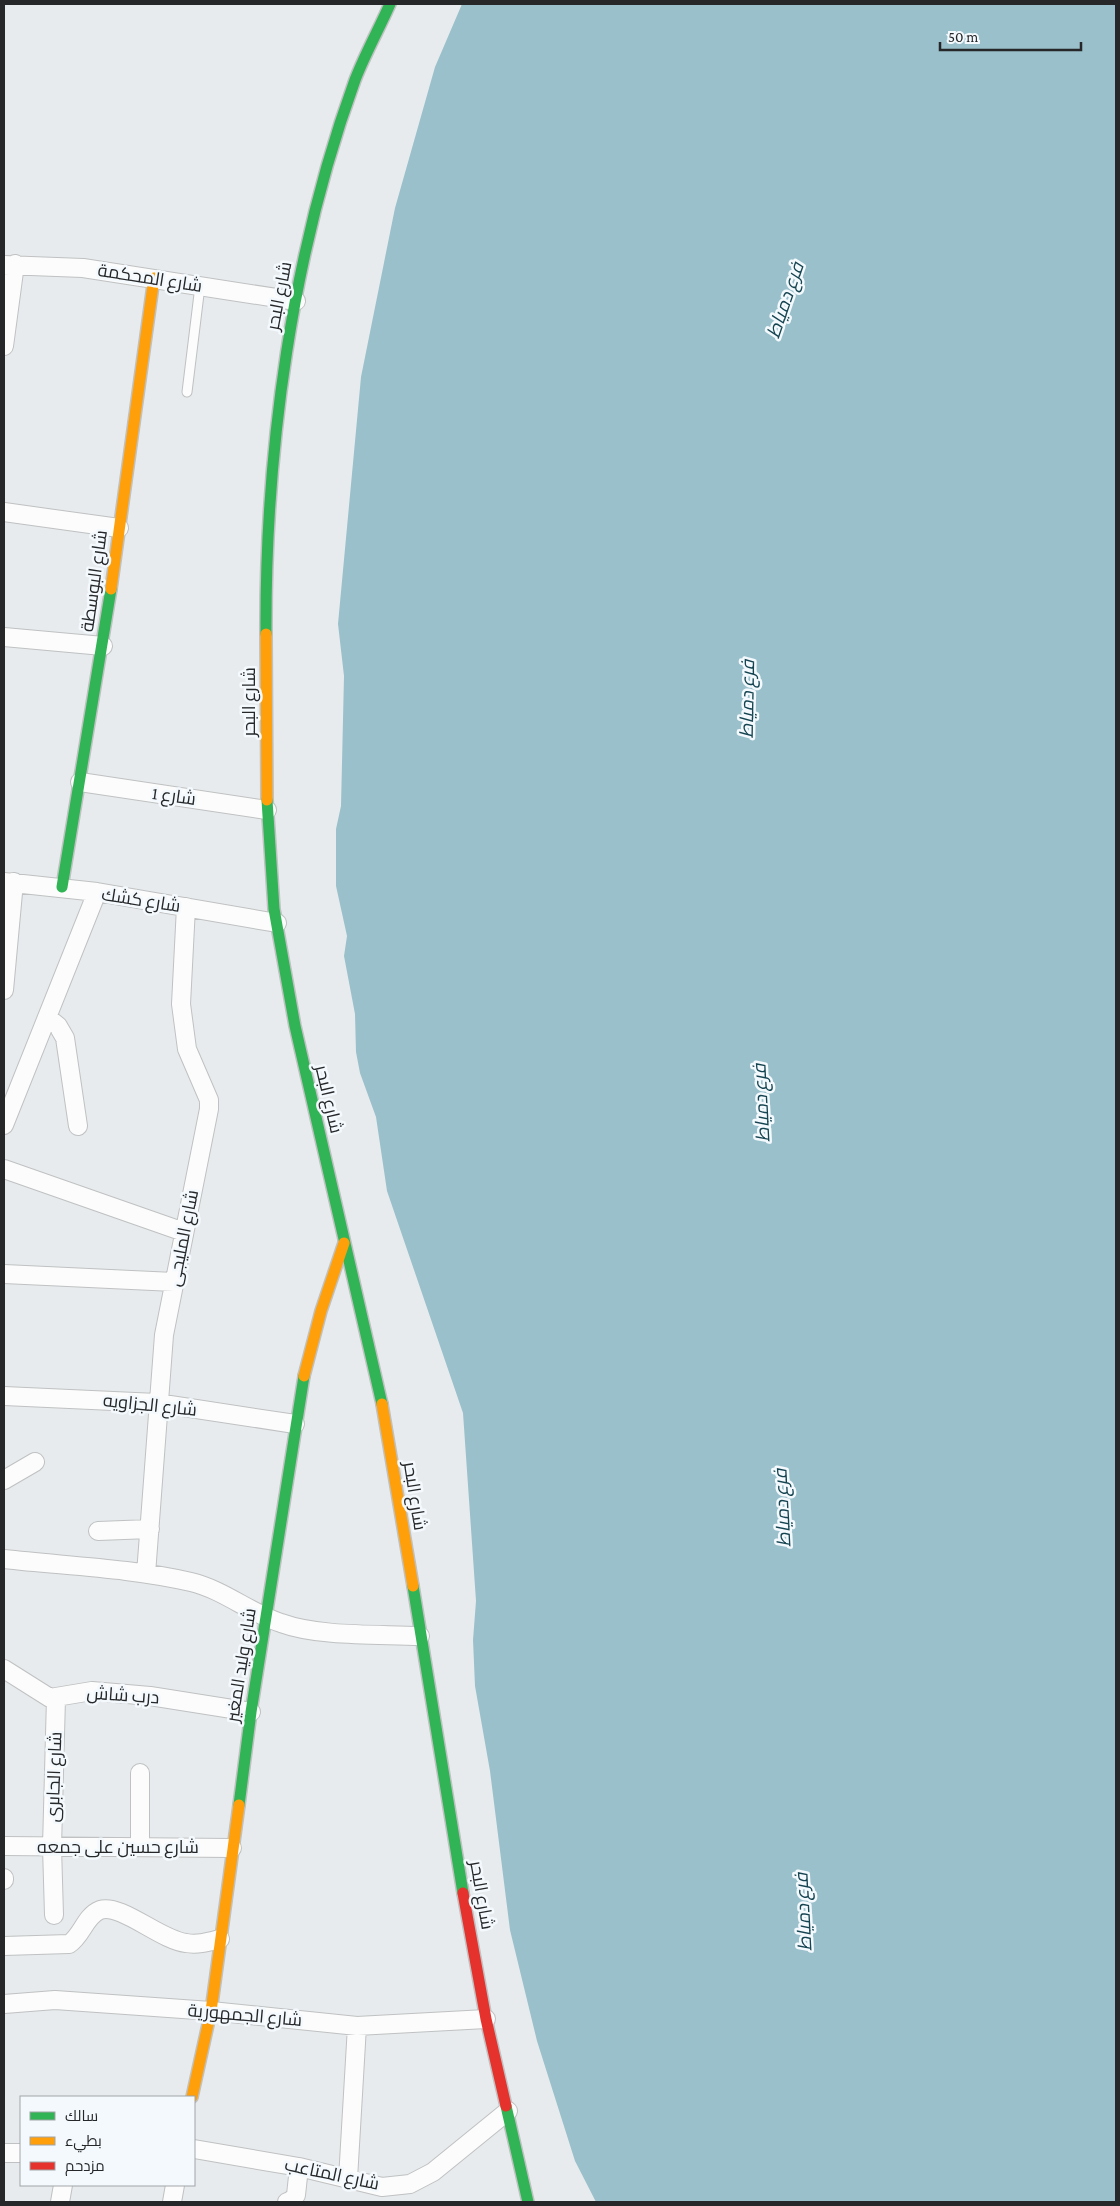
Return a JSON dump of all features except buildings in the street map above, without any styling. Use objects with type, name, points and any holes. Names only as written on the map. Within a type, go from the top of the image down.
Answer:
[{"type":"street","name":"شارع البحر","points":[[390,4],[356,78],[329,159],[310,232],[286,356],[272,496],[266,614],[267,810],[277,923],[295,1026],[384,1413],[420,1636],[486,2019],[528,2202]]},
{"type":"street","name":"شارع المحكمة","points":[[9,264],[83,268],[296,301]]},
{"type":"street","points":[[4,346],[9,264]]},
{"type":"street","name":"شارع البوسطة","points":[[62,888],[102,646],[154,278]]},
{"type":"street","points":[[4,512],[119,528]]},
{"type":"street","points":[[4,637],[102,646]]},
{"type":"street","name":"شارع 1","points":[[80,782],[267,810]]},
{"type":"street","points":[[4,990],[9,882]]},
{"type":"street","name":"شارع كشك","points":[[9,882],[97,892],[277,923]]},
{"type":"street","points":[[4,1125],[97,892]]},
{"type":"street","name":"شارع المليجى","points":[[146,1574],[157,1403],[164,1335],[209,1109],[209,1100],[187,1049],[181,1004],[186,907]]},
{"type":"street","points":[[48,1017],[58,1026],[65,1038],[78,1126]]},
{"type":"street","points":[[4,1170],[184,1232]]},
{"type":"street","name":"شارع وليد المغير","points":[[192,2096],[211,2011],[251,1712],[274,1575],[302,1384],[321,1311],[344,1243]]},
{"type":"street","points":[[4,1274],[174,1282]]},
{"type":"street","name":"شارع الجزاويه","points":[[4,1396],[157,1403],[295,1424]]},
{"type":"street","points":[[4,1480],[35,1462]]},
{"type":"street","points":[[98,1531],[150,1529]]},
{"type":"street","points":[[4,1559],[146,1574],[195,1583],[227,1596],[266,1617],[306,1630],[420,1636]]},
{"type":"street","points":[[4,1669],[45,1695],[56,1698]]},
{"type":"street","name":"درب شاش","points":[[56,1698],[67,1694],[92,1691],[150,1696],[251,1712]]},
{"type":"street","name":"شارع الجابرى","points":[[54,1915],[52,1847],[56,1698]]},
{"type":"street","points":[[140,1773],[140,1846]]},
{"type":"street","name":"شارع حسين على جمعه","points":[[4,1846],[232,1848]]},
{"type":"street","points":[[4,1946],[69,1944],[75,1940],[92,1915],[109,1909],[117,1910],[163,1936],[184,1943],[202,1944],[220,1939]]},
{"type":"street","name":"شارع الجمهورية","points":[[4,2004],[55,2000],[211,2011],[357,2026],[486,2019]]},
{"type":"street","points":[[348,2179],[357,2026]]},
{"type":"street","name":"شارع المتاعب","points":[[195,2149],[299,2167],[382,2187],[410,2184],[433,2172],[508,2111]]},
{"type":"street","points":[[4,2153],[20,2153]]},
{"type":"street","points":[[287,2202],[291,2201],[296,2194],[299,2167]]},
{"type":"street","points":[[60,2202],[63,2186]]},
{"type":"street","points":[[172,2202],[175,2186]]},
{"type":"lane","points":[[187,392],[200,286]]},
{"type":"water","name":"فرع دمياط","points":[[462,4],[1116,4],[1116,2202],[596,2202],[575,2161],[537,2041],[510,1930],[490,1771],[475,1686],[473,1640],[476,1601],[463,1413],[387,1191],[376,1117],[360,1073],[356,1052],[355,1014],[344,956],[347,936],[336,886],[336,829],[341,806],[344,676],[338,624],[361,377],[395,208],[435,67]]},
{"type":"traffic: fast","points":[[266,634],[267,564],[277,423],[286,353],[299,283],[314,214],[333,146],[355,80],[390,4]]},
{"type":"traffic: fast","points":[[62,887],[111,589]]},
{"type":"traffic: fast","points":[[267,800],[274,909],[295,1026],[382,1404]]},
{"type":"traffic: fast","points":[[239,1805],[251,1712],[304,1376]]},
{"type":"traffic: fast","points":[[413,1586],[463,1893]]},
{"type":"traffic: fast","points":[[506,2106],[528,2202]]},
{"type":"traffic: slow","points":[[111,589],[154,278]]},
{"type":"traffic: slow","points":[[266,634],[267,800]]},
{"type":"traffic: slow","points":[[304,1376],[321,1311],[344,1243]]},
{"type":"traffic: slow","points":[[382,1404],[413,1586]]},
{"type":"traffic: slow","points":[[192,2096],[211,2011],[239,1805]]},
{"type":"traffic: jam","points":[[463,1893],[486,2019],[506,2106]]}]
